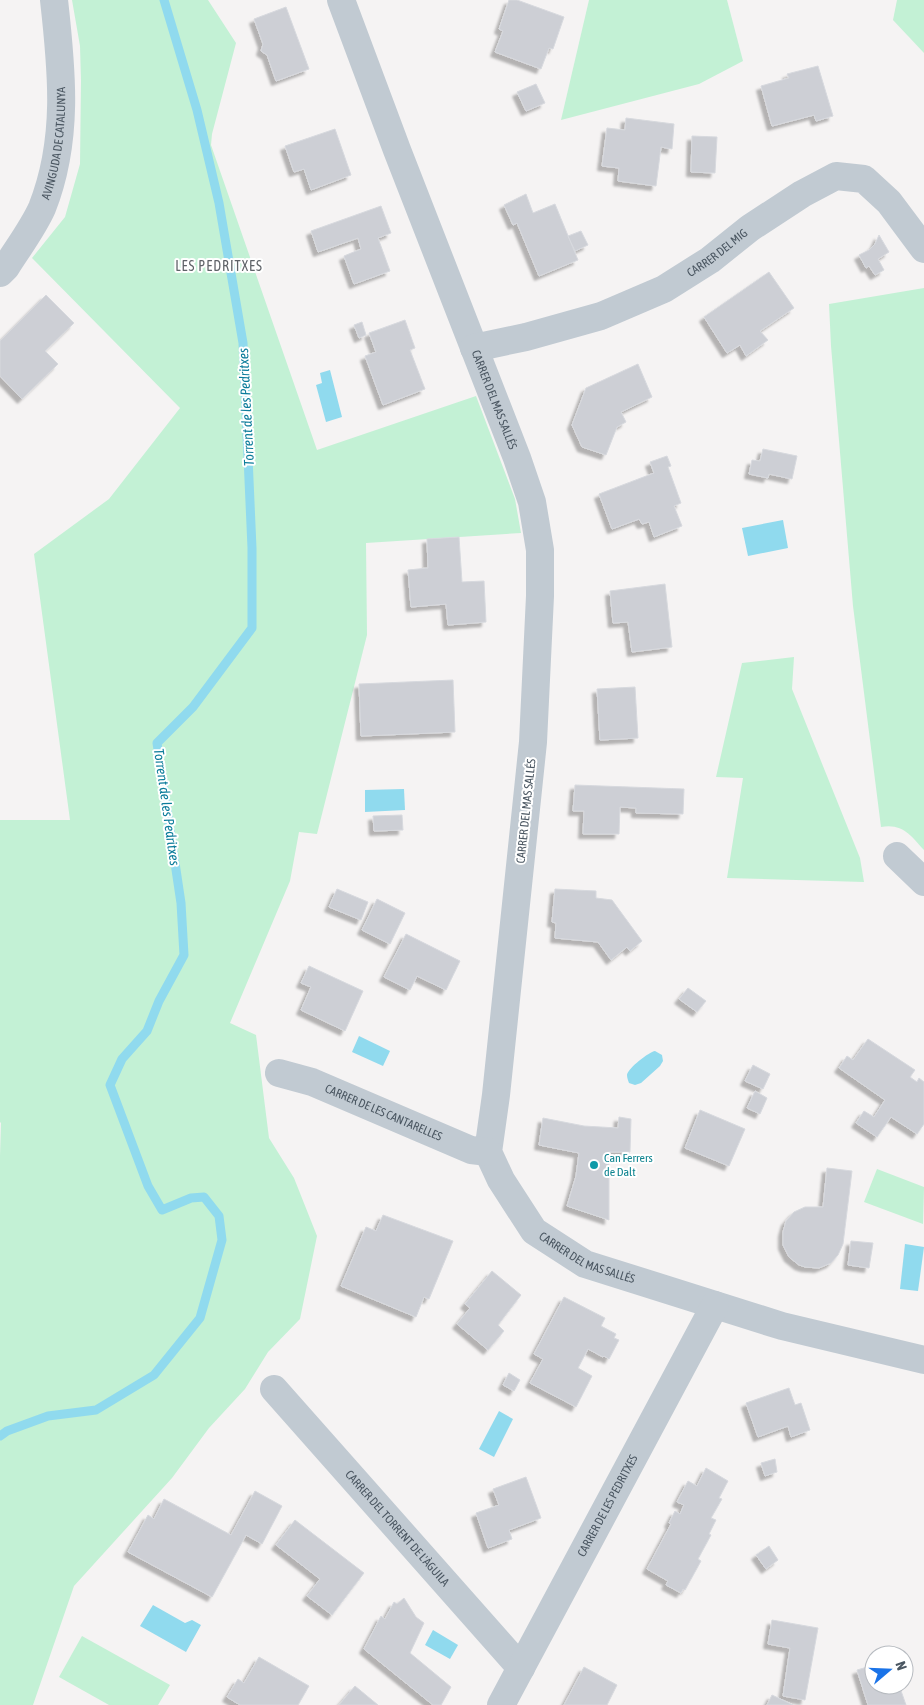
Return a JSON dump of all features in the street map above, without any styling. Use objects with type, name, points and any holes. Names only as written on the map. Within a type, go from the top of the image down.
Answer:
[{"type":"street","name":"AVINGUDA DE CATALUNYA","points":[[0,273],[6,267],[41,209],[57,157],[61,129],[61,62],[54,0]]},
{"type":"street","name":"CARRER DEL MAS SALLÉS","points":[[341,0],[517,458],[532,502],[540,550],[534,742],[496,1095],[488,1152],[501,1180],[534,1231],[584,1264],[782,1326],[924,1360]]},
{"type":"street","name":"CARRER DEL MIG","points":[[474,348],[526,337],[601,316],[664,289],[710,260],[764,218],[802,194],[836,176],[864,179],[889,202],[924,249]]},
{"type":"street","points":[[897,856],[924,882]]},
{"type":"street","name":"CARRER DE LES CANTARELLES","points":[[279,1073],[312,1082],[471,1150],[488,1152]]},
{"type":"street","name":"CARRER DE LES PEDRITXES","points":[[501,1705],[714,1305]]},
{"type":"street","name":"CARRER DEL TORRENT DE L'ÀGUILA","points":[[274,1389],[521,1668]]},
{"type":"green space","points":[[72,0],[208,0],[236,43],[212,134],[211,145],[317,450],[476,396],[515,499],[521,533],[366,543],[367,635],[317,834],[299,832],[290,881],[230,1023],[256,1035],[269,1138],[294,1178],[317,1236],[300,1319],[268,1352],[245,1389],[209,1428],[172,1478],[74,1586],[33,1705],[0,1705],[0,820],[70,820],[34,554],[109,499],[180,408],[32,258],[65,217],[80,164],[80,46]]},
{"type":"green space","points":[[589,0],[727,0],[743,61],[699,84],[561,120]]},
{"type":"green space","points":[[897,0],[924,0],[924,53],[893,20]]},
{"type":"green space","points":[[924,288],[924,850],[901,829],[889,826],[881,827],[853,606],[829,304]]},
{"type":"green space","points":[[794,657],[792,689],[860,858],[864,882],[727,878],[743,778],[716,777],[742,663]]},
{"type":"green space","points":[[877,1169],[924,1187],[923,1224],[864,1202]]},
{"type":"green space","points":[[82,1636],[170,1685],[158,1705],[109,1705],[59,1677]]},
{"type":"water","points":[[330,370],[342,417],[326,422],[316,385],[322,383],[320,373]]},
{"type":"water","points":[[783,520],[788,548],[748,556],[742,528]]},
{"type":"water","points":[[404,789],[405,810],[365,812],[365,790]]},
{"type":"water","points":[[359,1036],[390,1051],[383,1066],[352,1052]]},
{"type":"water","points":[[655,1051],[662,1055],[663,1061],[660,1066],[641,1083],[635,1085],[629,1083],[627,1075],[631,1068]]},
{"type":"water","points":[[905,1244],[924,1247],[918,1291],[900,1289]]},
{"type":"water","points":[[499,1411],[513,1419],[494,1457],[479,1449]]},
{"type":"water","points":[[153,1605],[185,1623],[192,1620],[201,1625],[186,1652],[140,1626]]},
{"type":"water","points":[[433,1630],[458,1645],[450,1659],[425,1645]]},
{"type":"building","points":[[509,0],[517,0],[564,17],[553,49],[549,48],[541,69],[495,52],[503,31],[499,29]]},
{"type":"building","points":[[286,7],[309,69],[276,81],[267,55],[261,51],[263,44],[254,19]]},
{"type":"building","points":[[818,66],[833,116],[816,121],[814,115],[772,126],[761,86],[789,78],[787,74]]},
{"type":"building","points":[[536,84],[545,103],[526,111],[517,92]]},
{"type":"building","points":[[626,118],[674,124],[672,149],[661,147],[656,186],[618,181],[619,168],[602,166],[607,128],[625,130]]},
{"type":"building","points":[[335,129],[351,175],[311,190],[304,169],[294,172],[285,146]]},
{"type":"building","points":[[692,136],[717,137],[715,173],[691,172]]},
{"type":"building","points":[[526,194],[533,213],[555,204],[578,260],[539,276],[517,223],[513,225],[504,205]]},
{"type":"building","points":[[381,206],[391,233],[378,238],[390,271],[354,284],[344,256],[361,249],[358,238],[318,252],[311,231]]},
{"type":"building","points":[[581,231],[588,245],[575,251],[568,236]]},
{"type":"building","points":[[879,235],[889,252],[878,259],[884,270],[875,275],[869,266],[866,268],[859,255],[869,250],[875,244]]},
{"type":"building","points":[[769,272],[794,308],[760,331],[768,340],[746,356],[740,345],[727,353],[704,317]]},
{"type":"building","points":[[46,295],[74,323],[45,351],[58,364],[22,399],[0,376],[0,341]]},
{"type":"building","points":[[405,320],[415,348],[410,350],[425,389],[383,405],[365,356],[376,352],[369,333]]},
{"type":"building","points":[[362,322],[366,335],[359,338],[354,325]]},
{"type":"building","points":[[638,364],[652,397],[621,412],[626,422],[617,427],[606,455],[582,447],[572,425],[586,388]]},
{"type":"building","points":[[763,449],[797,456],[792,479],[769,474],[768,478],[749,474],[752,460],[760,461]]},
{"type":"building","points":[[667,456],[671,466],[668,467],[681,503],[674,506],[682,526],[654,537],[649,522],[642,524],[639,519],[612,529],[599,494],[654,473],[650,462]]},
{"type":"building","points":[[459,537],[462,582],[484,581],[486,622],[448,625],[446,604],[411,607],[408,570],[428,568],[427,539]]},
{"type":"building","points":[[665,584],[672,647],[632,652],[628,622],[613,623],[610,591]]},
{"type":"building","points":[[453,680],[455,732],[361,736],[359,684]]},
{"type":"building","points":[[635,687],[638,738],[600,740],[597,689]]},
{"type":"building","points":[[575,785],[684,789],[683,814],[636,813],[636,808],[620,807],[619,834],[583,834],[584,811],[573,811]]},
{"type":"building","points":[[402,815],[403,830],[374,831],[373,816]]},
{"type":"building","points":[[337,889],[368,902],[361,920],[329,907]]},
{"type":"building","points":[[555,889],[596,891],[596,898],[612,900],[642,941],[630,951],[627,947],[611,960],[598,942],[555,938],[556,923],[552,922]]},
{"type":"building","points":[[377,899],[405,913],[390,944],[362,930]]},
{"type":"building","points":[[406,934],[460,961],[446,990],[417,976],[410,990],[384,977]]},
{"type":"building","points":[[309,966],[363,991],[345,1031],[301,1010],[311,987],[301,983]]},
{"type":"building","points":[[688,988],[706,1001],[697,1012],[679,999]]},
{"type":"building","points":[[868,1039],[915,1070],[910,1077],[917,1082],[919,1078],[924,1082],[924,1124],[917,1134],[891,1117],[877,1137],[856,1123],[864,1111],[874,1117],[885,1100],[839,1068],[847,1056],[853,1060]]},
{"type":"building","points":[[753,1065],[770,1074],[763,1089],[745,1081]]},
{"type":"building","points":[[755,1091],[767,1098],[760,1114],[747,1108]]},
{"type":"building","points":[[700,1110],[745,1129],[729,1166],[685,1148]]},
{"type":"building","name":"Can Ferrers de Dalt","points":[[619,1117],[631,1119],[630,1152],[609,1152],[609,1220],[567,1206],[576,1176],[579,1153],[539,1145],[543,1118],[584,1126],[618,1128]]},
{"type":"building","points":[[827,1168],[852,1171],[843,1244],[838,1255],[831,1263],[819,1268],[805,1267],[789,1257],[783,1245],[783,1232],[786,1221],[794,1212],[805,1207],[823,1207]]},
{"type":"building","points":[[383,1215],[453,1241],[429,1299],[424,1297],[416,1317],[341,1286],[366,1227],[376,1231]]},
{"type":"building","points":[[851,1241],[873,1243],[869,1268],[848,1265]]},
{"type":"building","points":[[492,1271],[521,1295],[498,1325],[504,1331],[488,1350],[457,1324],[470,1308],[465,1304]]},
{"type":"building","points":[[564,1297],[605,1318],[601,1326],[616,1334],[614,1338],[619,1340],[609,1359],[588,1349],[578,1368],[592,1376],[576,1407],[530,1383],[543,1359],[534,1354]]},
{"type":"building","points":[[509,1373],[520,1380],[514,1391],[503,1385]]},
{"type":"building","points":[[789,1388],[795,1405],[801,1403],[810,1430],[791,1437],[788,1426],[758,1437],[746,1403]]},
{"type":"building","points":[[775,1459],[777,1472],[765,1476],[761,1463]]},
{"type":"building","points":[[706,1468],[728,1481],[719,1498],[722,1499],[711,1518],[716,1520],[709,1534],[711,1535],[698,1559],[701,1561],[685,1590],[683,1589],[681,1593],[666,1585],[668,1581],[647,1569],[671,1524],[669,1523],[675,1511],[680,1514],[684,1505],[677,1502],[688,1481],[697,1486]]},
{"type":"building","points":[[526,1477],[541,1518],[509,1530],[512,1539],[488,1548],[476,1513],[499,1505],[493,1489]]},
{"type":"building","points":[[255,1491],[282,1506],[262,1544],[246,1535],[212,1597],[128,1552],[148,1515],[154,1519],[164,1499],[231,1535]]},
{"type":"building","points":[[295,1520],[364,1573],[332,1615],[307,1596],[320,1579],[276,1545]]},
{"type":"building","points":[[769,1546],[778,1560],[766,1569],[756,1555]]},
{"type":"building","points":[[404,1598],[416,1617],[424,1623],[410,1653],[451,1687],[441,1705],[433,1705],[364,1649],[381,1616],[385,1619],[394,1602],[397,1604]]},
{"type":"building","points":[[772,1620],[818,1628],[805,1700],[783,1696],[790,1648],[768,1644]]},
{"type":"building","points":[[259,1657],[309,1686],[298,1705],[240,1705],[227,1697],[238,1679],[244,1683]]},
{"type":"building","points":[[584,1667],[617,1685],[607,1705],[564,1705]]},
{"type":"building","points":[[864,1668],[864,1692],[857,1670]]},
{"type":"building","points":[[355,1686],[378,1705],[339,1705]]},
{"type":"building","points":[[772,1695],[793,1705],[767,1705]]},
{"type":"building","points":[[865,1695],[902,1695],[906,1705],[868,1705]]},
{"type":"waterway","name":"Torrent de les Pedritxes","points":[[0,1436],[7,1431],[48,1416],[96,1410],[154,1375],[200,1318],[222,1240],[219,1216],[204,1197],[191,1198],[162,1210],[148,1186],[110,1085],[122,1059],[147,1031],[159,1001],[184,955],[181,903],[157,743],[193,707],[252,628],[252,548],[243,343],[219,203],[197,110],[164,0]]},
{"type":"place","name":"Can Ferrers de Dalt","points":[[594,1165]]},
{"type":"district","name":"LES PEDRITXES","points":[[219,266]]}]
